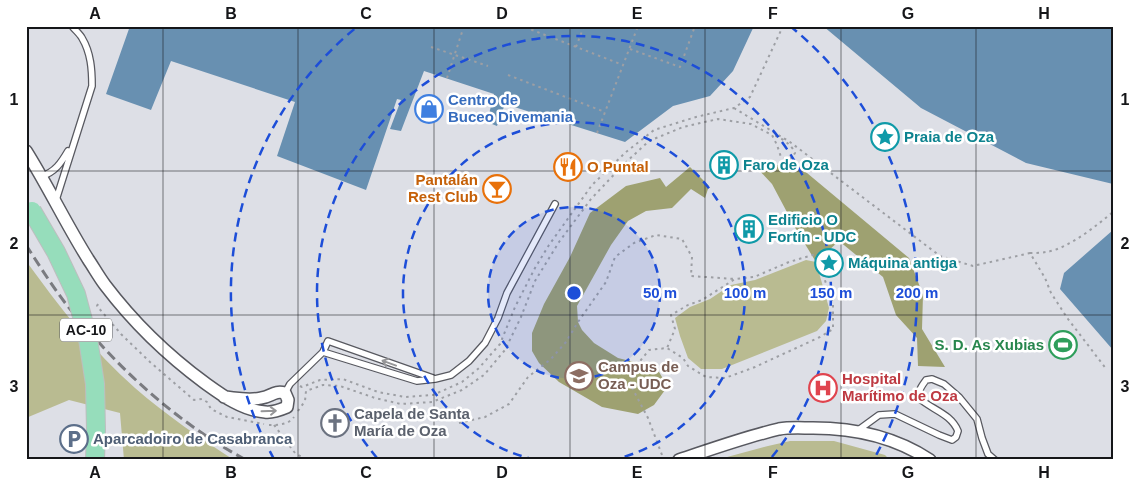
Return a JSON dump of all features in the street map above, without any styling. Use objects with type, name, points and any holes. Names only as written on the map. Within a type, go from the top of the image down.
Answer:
[{"type":"main road","name":"AC-10","points":[[32,211],[56,252],[76,294],[88,339],[95,384],[95,460]]},
{"type":"street","points":[[26,151],[42,176],[76,240],[104,284],[140,326],[180,364],[224,397],[244,407],[266,413],[287,407],[288,388],[263,398],[224,397]]},
{"type":"street","points":[[679,460],[780,429],[820,428],[857,431],[897,442],[930,460]]},
{"type":"lane","points":[[55,202],[92,86],[92,68],[89,54],[82,38],[72,26]]},
{"type":"lane","points":[[42,176],[59,166],[72,146]]},
{"type":"lane","points":[[323,352],[417,381],[451,376],[469,361],[485,343],[498,318],[507,293],[555,204]]},
{"type":"lane","points":[[288,388],[323,352],[328,341],[435,379]]},
{"type":"lane","points":[[857,431],[879,415],[895,414],[952,440],[956,437],[958,431],[955,424],[948,417],[920,399],[921,386],[926,380],[932,379],[944,384],[959,397],[977,419],[988,454],[995,460]]},
{"type":"path","points":[[447,78],[464,26]]},
{"type":"path","points":[[527,26],[527,28],[623,65]]},
{"type":"path","points":[[576,47],[584,26]]},
{"type":"path","points":[[597,133],[638,26]]},
{"type":"path","points":[[630,48],[680,67],[695,26]]},
{"type":"path","points":[[288,388],[302,387],[320,380],[344,379],[378,392],[405,397],[433,395],[462,382],[479,368],[500,344],[515,307],[535,268],[592,185],[626,152],[654,130],[734,108],[750,97],[783,26]]},
{"type":"path","points":[[431,47],[488,66]]},
{"type":"path","points":[[508,76],[605,112]]},
{"type":"path","points":[[734,108],[798,148],[940,256],[973,266],[1030,252],[1046,252],[1066,245],[1090,231],[1113,212]]},
{"type":"path","points":[[98,304],[97,306],[121,334],[150,362],[194,400],[202,399],[208,402],[211,409],[227,417],[259,424],[280,425],[291,420],[305,401],[306,392],[323,385],[340,386],[375,398],[401,404],[432,402],[462,390],[484,375],[505,350],[521,317],[535,281],[558,242],[591,199],[649,141],[683,127],[718,119],[751,124],[772,135],[777,135],[793,148],[792,158],[785,159],[781,157],[772,135]]},
{"type":"path","points":[[459,423],[485,417],[509,404],[528,377],[551,358],[566,342],[606,282],[615,257],[634,243],[656,235],[682,239],[692,257],[691,276],[735,279],[754,277],[789,262],[816,254],[833,304],[833,329],[755,367],[725,378],[706,377],[688,366],[684,358],[667,348],[649,350],[636,366],[630,384],[648,418],[662,455]]},
{"type":"path","points":[[1030,252],[1051,293],[1068,319],[1107,370]]},
{"type":"path","points":[[667,348],[675,329],[671,315],[688,305],[702,300],[735,279]]},
{"type":"path","points":[[266,413],[295,453],[307,460]]},
{"type":"green space","points":[[795,163],[909,258],[923,295],[922,329],[945,367],[918,366],[917,338],[896,315],[883,277],[839,241],[816,262],[772,184],[757,168]]},
{"type":"green space","points":[[690,167],[709,186],[705,198],[691,189],[672,208],[646,211],[628,221],[611,245],[577,306],[578,322],[582,330],[594,343],[618,358],[646,365],[659,372],[665,382],[665,390],[654,405],[638,414],[602,407],[559,382],[539,363],[532,351],[532,333],[544,304],[570,257],[590,213],[626,186],[660,178],[666,187]]},
{"type":"green space","points":[[806,260],[816,262],[829,308],[826,321],[817,331],[722,369],[701,369],[688,358],[675,318],[690,307],[710,299],[731,285],[755,280]]},
{"type":"green space","points":[[26,261],[77,328],[120,374],[171,417],[234,460],[124,460],[120,413],[69,400],[26,418]]},
{"type":"green space","points":[[790,441],[834,441],[885,455],[890,460],[716,460]]},
{"type":"water","points":[[130,26],[754,26],[733,71],[710,96],[673,106],[625,142],[505,104],[497,126],[487,122],[494,94],[424,71],[401,131],[390,129],[401,100],[397,99],[366,190],[277,156],[295,102],[171,61],[151,110],[106,94]]},
{"type":"water","points":[[823,26],[1113,26],[1113,184],[1026,163],[921,108]]},
{"type":"water","points":[[1113,230],[1113,350],[1060,289],[1064,273]]},
{"type":"railway","points":[[26,245],[66,304],[117,362],[178,416],[223,447],[246,460]]},
{"type":"place","name":"Centro de Buceo Divemania","points":[[429,109]]},
{"type":"place","name":"Praia de Oza","points":[[885,137]]},
{"type":"place","name":"Faro de Oza","points":[[724,165]]},
{"type":"place","name":"O Puntal","points":[[568,167]]},
{"type":"place","name":"Pantalán Rest Club","points":[[497,189]]},
{"type":"place","name":"Edificio O Fortín - UDC","points":[[749,229]]},
{"type":"place","name":"Máquina antiga","points":[[829,263]]},
{"type":"place","name":"S. D. As Xubias","points":[[1063,345]]},
{"type":"place","name":"Campus de Oza - UDC","points":[[579,376]]},
{"type":"place","name":"Hospital Marítimo de Oza","points":[[823,388]]},
{"type":"place","name":"Capela de Santa María de Oza","points":[[335,423]]},
{"type":"place","name":"Aparcadoiro de Casabranca","points":[[74,439]]}]
